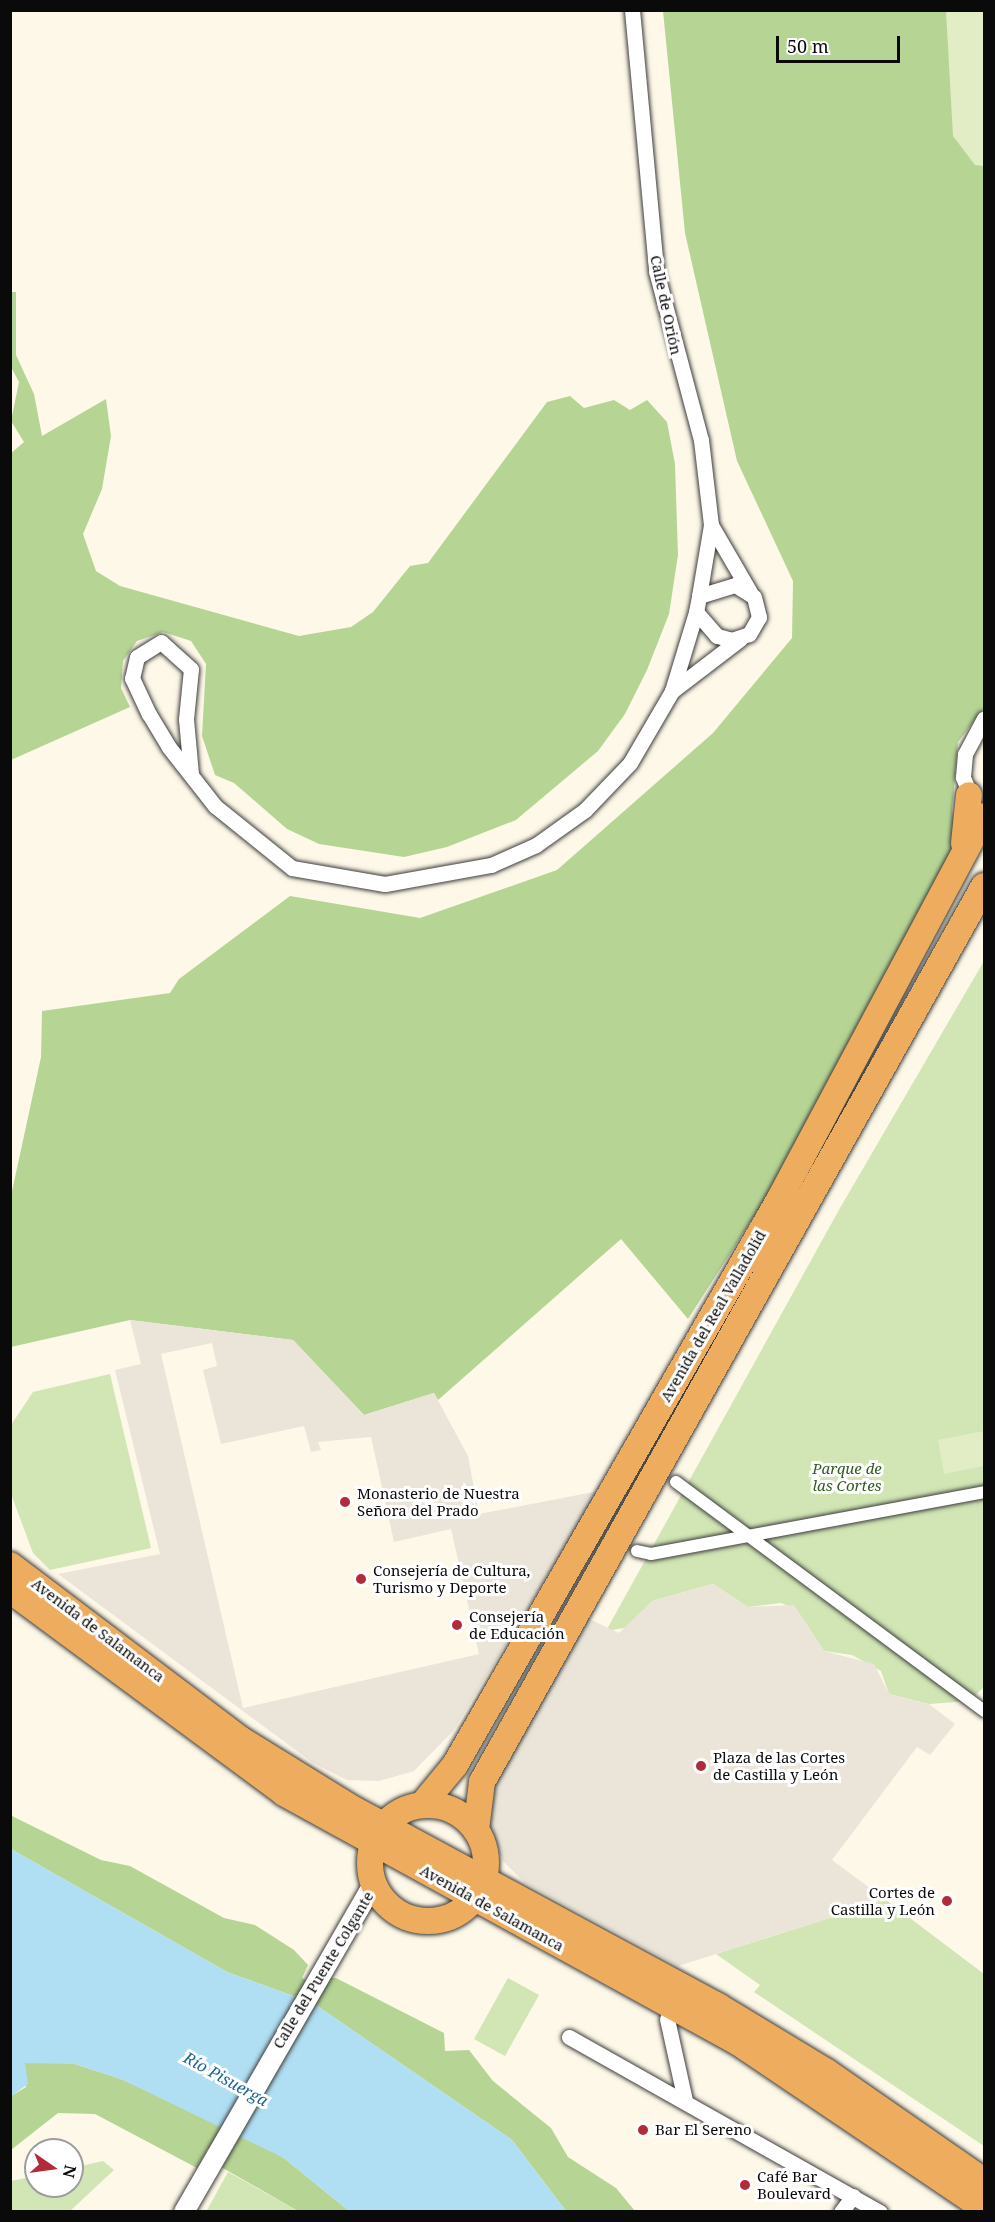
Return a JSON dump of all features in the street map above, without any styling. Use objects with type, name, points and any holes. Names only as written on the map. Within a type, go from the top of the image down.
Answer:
[{"type":"highway","points":[[961,864],[969,795]]},
{"type":"highway","name":"Avenida del Real Valladolid","points":[[422,1805],[455,1765],[779,1200],[961,864],[984,816]]},
{"type":"highway","name":"Avenida del Real Valladolid","points":[[479,1889],[482,1782],[984,886]]},
{"type":"highway","name":"Avenida de Salamanca","points":[[10,1564],[240,1739],[378,1834]]},
{"type":"highway","name":"Avenida de Salamanca","points":[[10,1590],[231,1758],[479,1889],[665,2010],[817,2091],[984,2208]]},
{"type":"highway","points":[[479,1889],[449,1917],[419,1921],[391,1909],[373,1885],[378,1834],[422,1805],[450,1809],[480,1839],[518,1884],[554,1906],[557,1919]]},
{"type":"highway","name":"Avenida de Salamanca","points":[[479,1889],[557,1919],[763,2033],[984,2181]]},
{"type":"street","name":"Calle de Orión","points":[[191,774],[186,719],[191,669],[161,642],[137,657],[132,678],[168,746],[223,814],[291,868],[385,884],[432,879],[490,865],[536,845],[585,810],[630,763],[672,691],[698,604],[711,525],[701,440],[656,271],[632,10]]},
{"type":"street","name":"Calle de Orión","points":[[672,691],[740,639],[759,617],[750,592],[711,525]]},
{"type":"street","points":[[740,639],[717,636],[698,604],[727,585],[750,592]]},
{"type":"street","points":[[984,719],[965,754],[969,795],[984,816]]},
{"type":"street","points":[[676,1482],[984,1711]]},
{"type":"street","points":[[637,1551],[651,1554],[984,1492]]},
{"type":"street","name":"Calle del Puente Colgante","points":[[184,2211],[318,1974],[373,1885]]},
{"type":"street","points":[[665,2010],[685,2100]]},
{"type":"street","points":[[569,2037],[880,2211]]},
{"type":"street","points":[[841,2211],[853,2196]]},
{"type":"green space","points":[[663,11],[984,11],[984,708],[958,742],[952,810],[956,837],[948,858],[769,1193],[688,1319],[621,1239],[438,1400],[434,1393],[364,1415],[293,1340],[130,1320],[11,1347],[11,1196],[41,1057],[42,1011],[170,993],[179,979],[290,896],[420,918],[557,870],[713,733],[792,638],[793,581],[737,461],[685,233]]},
{"type":"green space","points":[[946,11],[984,11],[984,166],[975,165],[953,136]]},
{"type":"green space","points":[[11,292],[16,292],[16,355],[34,394],[42,436],[106,399],[111,436],[102,489],[83,534],[96,571],[120,586],[299,636],[351,627],[373,612],[410,566],[428,563],[547,402],[570,396],[584,408],[614,400],[630,410],[647,400],[667,422],[675,464],[678,555],[669,614],[647,670],[625,714],[598,751],[516,820],[447,847],[404,857],[319,844],[287,829],[234,783],[215,775],[202,736],[206,664],[191,641],[163,632],[137,641],[123,661],[121,688],[130,707],[11,760],[10,454],[24,442],[11,421],[19,382],[11,367]]},
{"type":"green space","name":"Parque de las Cortes","points":[[984,961],[984,1687],[969,1701],[929,1704],[889,1694],[881,1671],[852,1655],[824,1651],[797,1610],[781,1603],[748,1607],[713,1584],[652,1601],[630,1627],[606,1631],[840,1208]]},
{"type":"green space","points":[[110,1374],[151,1548],[50,1570],[33,1553],[11,1494],[11,1425],[33,1392]]},
{"type":"green space","points":[[984,1431],[984,1466],[944,1474],[938,1440]]},
{"type":"green space","points":[[10,1815],[101,1860],[130,1866],[224,1918],[255,1925],[294,1950],[308,1965],[302,1978],[321,1988],[328,1978],[336,1978],[444,2033],[445,2051],[469,2050],[493,2081],[551,2128],[568,2157],[616,2188],[635,2211],[566,2211],[512,2140],[313,2003],[227,1972],[11,1849]]},
{"type":"green space","points":[[886,1900],[984,1974],[984,2146],[754,1992],[760,1985],[716,1954]]},
{"type":"green space","points":[[508,1978],[539,1995],[505,2056],[474,2039]]},
{"type":"green space","points":[[34,2060],[75,2064],[121,2079],[252,2140],[284,2158],[349,2211],[298,2211],[221,2167],[224,2158],[208,2148],[197,2168],[95,2114],[58,2113],[11,2150],[11,2096],[26,2087],[24,2063]]},
{"type":"green space","points":[[103,2161],[114,2170],[84,2198],[84,2165]]},
{"type":"green space","points":[[228,2172],[298,2211],[206,2212]]},
{"type":"green space","points":[[24,2178],[24,2198],[84,2198],[70,2211],[11,2211],[11,2181]]},
{"type":"shaded area","points":[[130,1320],[293,1340],[364,1415],[434,1393],[468,1456],[479,1514],[599,1491],[453,1731],[414,1771],[379,1781],[347,1780],[313,1763],[58,1574],[160,1554],[115,1370],[141,1364]],"holes":[[[212,1343],[217,1366],[203,1370],[221,1444],[304,1426],[311,1452],[321,1450],[318,1442],[371,1437],[394,1542],[451,1529],[479,1654],[243,1708],[161,1354]]]},
{"type":"shaded area","name":"Plaza de las Cortes de Castilla y León","points":[[713,1584],[748,1607],[794,1605],[824,1651],[874,1664],[889,1694],[929,1704],[955,1724],[930,1755],[917,1747],[832,1860],[886,1900],[678,1966],[525,1883],[503,1861],[488,1824],[493,1777],[587,1618],[619,1633],[652,1601]]},
{"type":"water","name":"Río Pisuerga","points":[[11,1849],[227,1972],[313,2003],[512,2140],[566,2211],[349,2211],[284,2158],[121,2079],[75,2064],[25,2063],[28,2084],[11,2096]]},
{"type":"place","name":"Monasterio de Nuestra Señora del Prado","points":[[345,1502]]},
{"type":"place","name":"Consejería de Cultura, Turismo y Deporte","points":[[361,1579]]},
{"type":"place","name":"Consejería de Educación","points":[[457,1625]]},
{"type":"place","name":"Plaza de las Cortes de Castilla y León","points":[[701,1766]]},
{"type":"place","name":"Cortes de Castilla y León","points":[[947,1901]]},
{"type":"place","name":"Bar El Sereno","points":[[643,2130]]},
{"type":"place","name":"Café Bar Boulevard","points":[[745,2185]]}]
